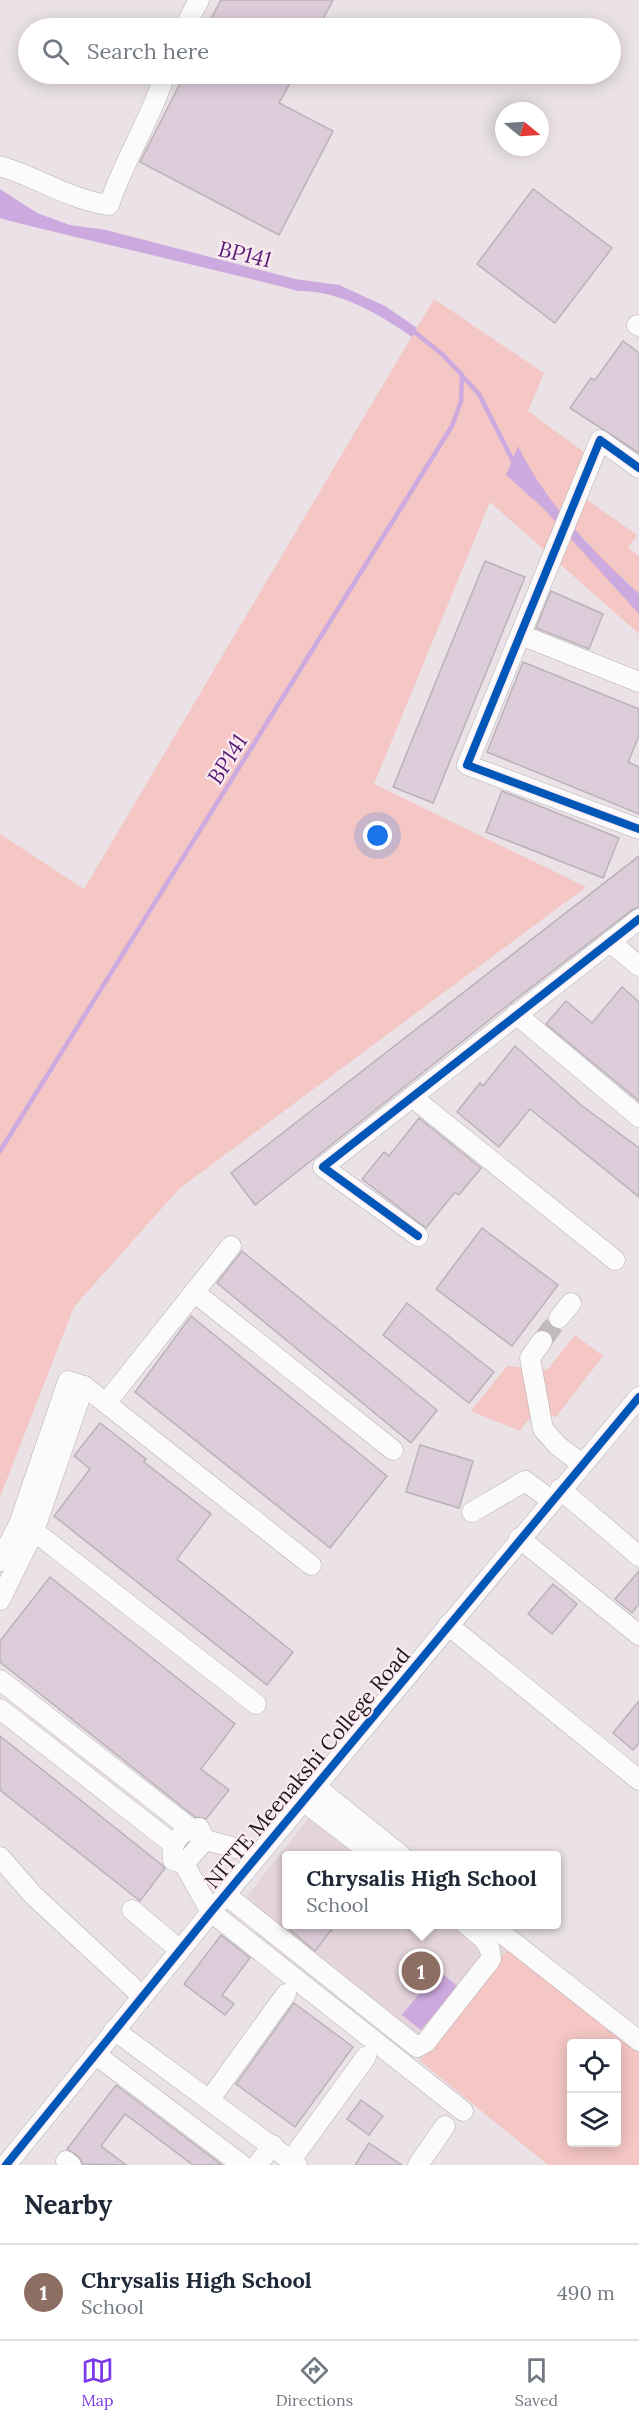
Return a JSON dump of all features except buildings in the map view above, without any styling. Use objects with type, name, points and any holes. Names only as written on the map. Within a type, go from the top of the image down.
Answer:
[{"type":"street","points":[[189,18],[199,0]]},
{"type":"street","points":[[0,166],[17,171],[85,202],[109,205],[162,84]]},
{"type":"street","points":[[639,468],[600,440],[467,765],[639,829]]},
{"type":"street","points":[[521,635],[639,682]]},
{"type":"street","points":[[418,1236],[323,1167],[639,919]]},
{"type":"street","points":[[610,942],[639,966]]},
{"type":"street","points":[[516,1014],[639,1117]]},
{"type":"street","points":[[412,1097],[615,1260]]},
{"type":"street","points":[[106,1403],[231,1246]]},
{"type":"street","points":[[194,1292],[393,1449]]},
{"type":"street","points":[[542,1341],[530,1358],[543,1429],[558,1446],[582,1464]]},
{"type":"street","points":[[0,1600],[26,1528],[68,1381],[84,1386],[311,1565]]},
{"type":"street","name":"NITTE Meenakshi College Road","points":[[6,2165],[114,2030],[519,1538],[639,1397]]},
{"type":"street","points":[[472,1512],[525,1480],[555,1495],[639,1556]]},
{"type":"street","points":[[0,1561],[26,1528]]},
{"type":"street","points":[[26,1528],[256,1704]]},
{"type":"street","points":[[519,1538],[639,1635]]},
{"type":"street","points":[[448,1625],[639,1780]]},
{"type":"street","points":[[0,1680],[198,1834]]},
{"type":"street","points":[[0,1709],[173,1844]]},
{"type":"street","points":[[309,1793],[370,1851]]},
{"type":"street","points":[[309,1793],[395,1851]]},
{"type":"street","points":[[259,1854],[198,1834],[184,1832],[173,1844],[173,1860],[184,1864],[211,1912],[463,2111]]},
{"type":"street","points":[[184,1864],[198,1834]]},
{"type":"street","points":[[0,1857],[33,1894],[142,1996]]},
{"type":"street","points":[[225,1895],[417,2047],[426,2042],[491,1959],[491,1948],[485,1939],[472,1929]]},
{"type":"street","points":[[132,1910],[180,1950]]},
{"type":"street","points":[[496,1929],[639,2041]]},
{"type":"street","points":[[210,2099],[286,1994]]},
{"type":"street","points":[[114,2030],[294,2162],[366,2057]]},
{"type":"street","points":[[95,2054],[242,2165]]},
{"type":"street","points":[[418,2165],[446,2126]]},
{"type":"street","points":[[257,2165],[273,2145]]},
{"type":"shaded area","points":[[0,189],[37,213],[70,225],[106,230],[295,279],[339,285],[385,306],[417,328],[412,337],[372,312],[343,299],[298,291],[0,218]]},
{"type":"shaded area","points":[[434,299],[544,373],[528,411],[599,463],[576,492],[637,535],[628,547],[639,556],[639,634],[490,502],[374,784],[586,887],[179,1189],[74,1307],[0,1497],[0,834],[84,889]]},
{"type":"shaded area","points":[[518,446],[542,488],[556,507],[604,560],[639,594],[639,614],[542,507],[506,475]]},
{"type":"shaded area","points":[[575,1335],[603,1356],[556,1417],[535,1416],[520,1431],[471,1411],[507,1366],[547,1370]]},
{"type":"shaded area","points":[[322,1801],[385,1851],[283,1851]]},
{"type":"shaded area","points":[[282,1852],[282,1929],[482,1929],[564,1993],[476,2105],[234,1913]]},
{"type":"shaded area","points":[[508,1949],[639,2052],[639,2165],[548,2165],[420,2061]]},
{"type":"shaded area","points":[[438,1970],[457,1986],[421,2030],[402,2015]]},
{"type":"waterway","name":"BP141","points":[[0,1151],[452,426],[461,401],[462,375],[443,355],[412,330]]},
{"type":"waterway","name":"BP141","points":[[463,377],[479,394],[515,465]]},
{"type":"tunnel","points":[[542,1341],[559,1318]]},
{"type":"cycle path","points":[[639,468],[600,440],[467,765],[639,829]]},
{"type":"cycle path","points":[[418,1236],[323,1167],[639,919]]},
{"type":"cycle path","points":[[6,2165],[211,1912],[639,1397]]},
{"type":"place","name":"Chrysalis High School","points":[[421,1971]]}]
